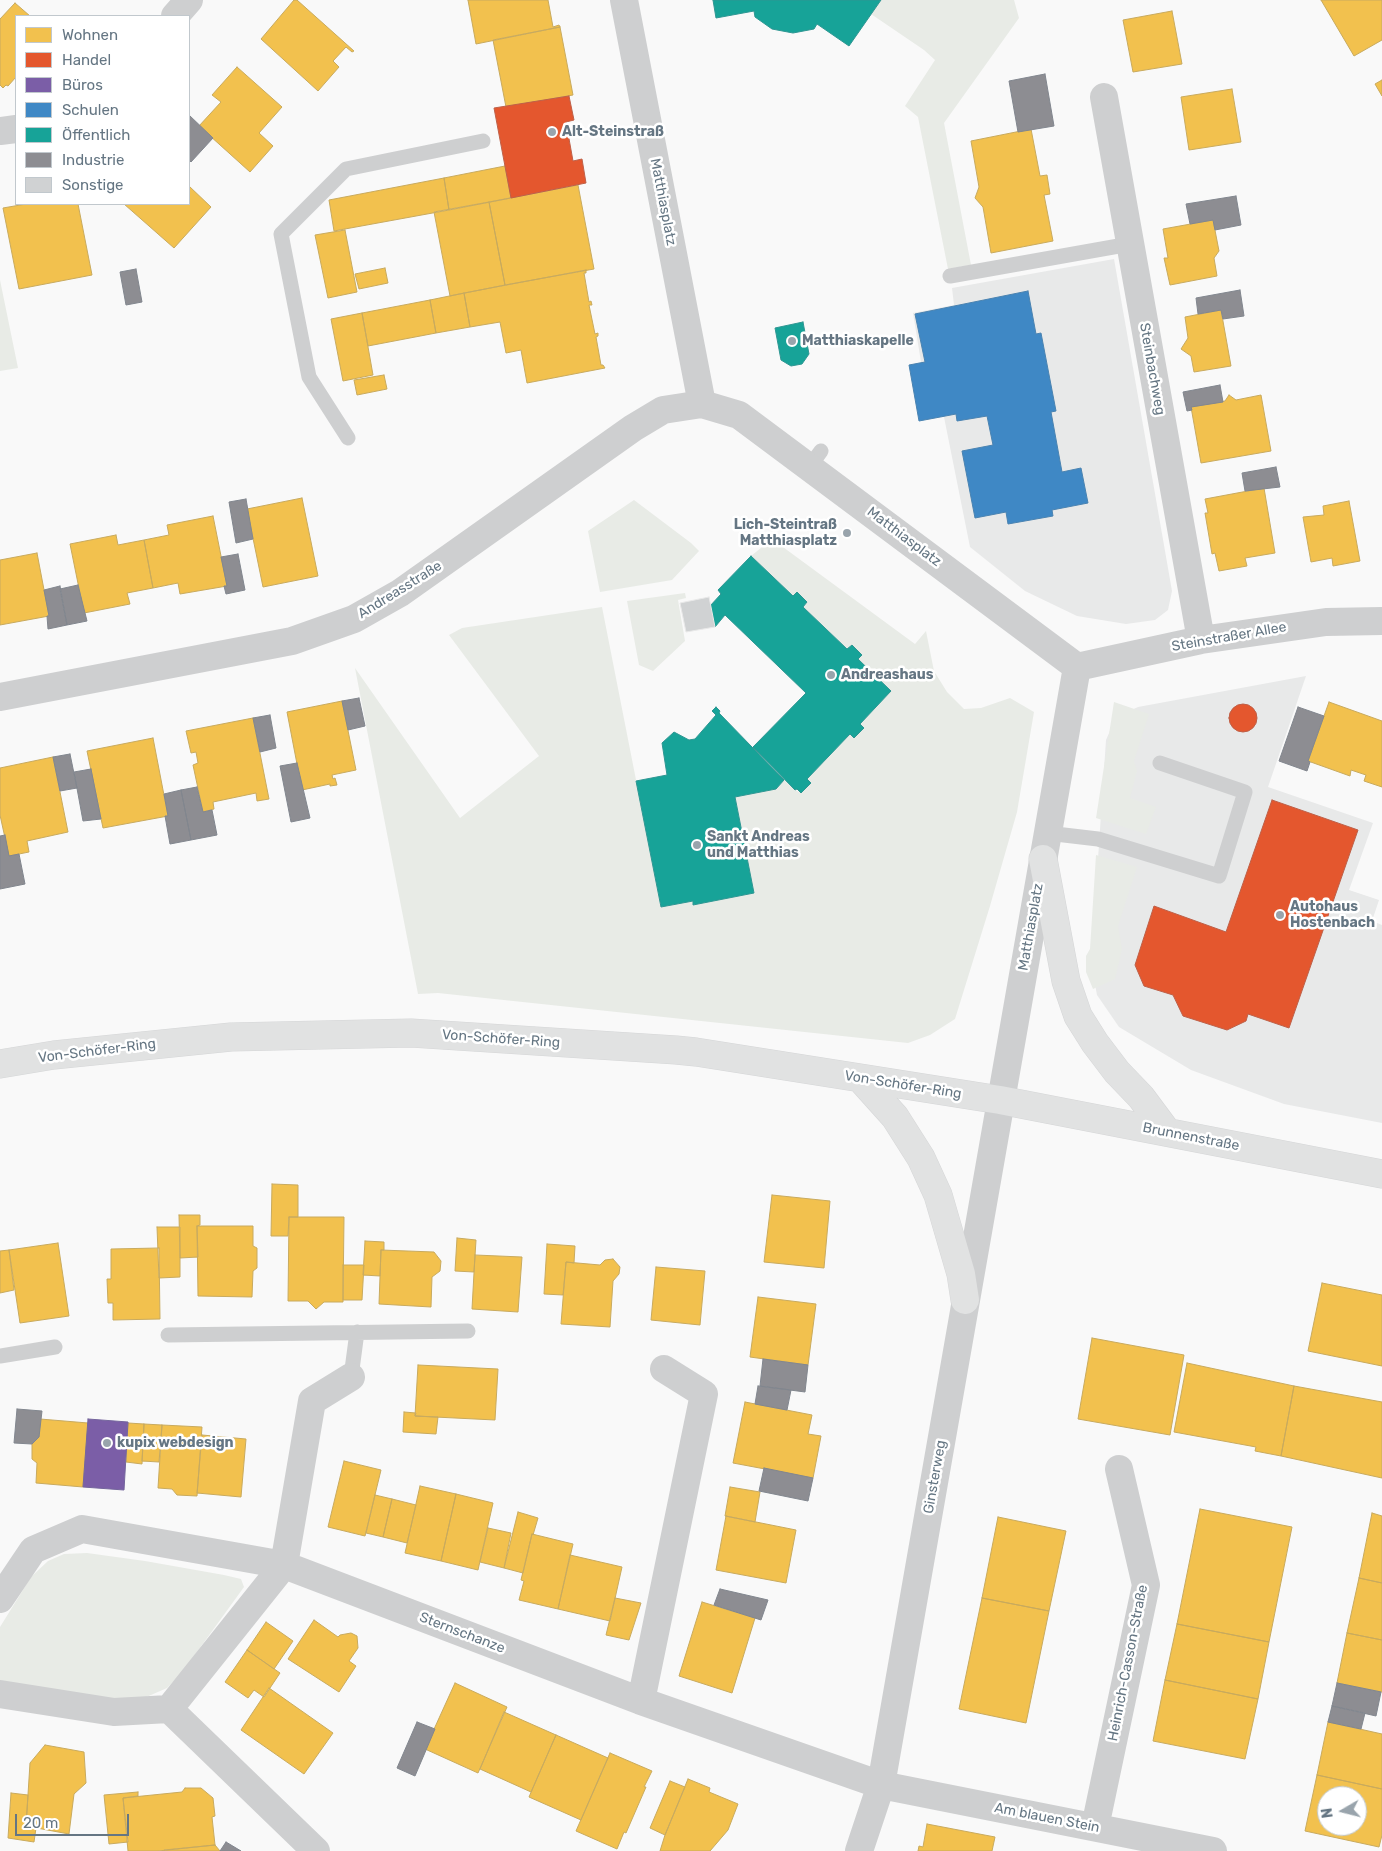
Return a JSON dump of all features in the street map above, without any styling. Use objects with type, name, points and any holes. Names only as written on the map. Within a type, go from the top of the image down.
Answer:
[{"type":"main road","points":[[1045,846],[1066,981],[1078,1016],[1117,1072],[1141,1097],[1167,1132]]},
{"type":"main road","name":"Von-Schöfer-Ring","points":[[0,1064],[54,1055],[230,1037],[411,1033],[696,1052],[1000,1100]]},
{"type":"main road","points":[[860,1078],[895,1117],[924,1166],[938,1195],[961,1274],[965,1300]]},
{"type":"main road","name":"Brunnenstraße","points":[[1000,1100],[1382,1174]]},
{"type":"street","points":[[176,15],[189,0]]},
{"type":"street","name":"Matthiasplatz","points":[[624,0],[702,404],[740,415],[815,459],[1077,667],[1000,1100]]},
{"type":"street","name":"Steinbachweg","points":[[1104,98],[1201,640]]},
{"type":"street","points":[[0,131],[15,129]]},
{"type":"street","name":"Andreasstraße","points":[[0,697],[292,641],[354,619],[400,593],[633,428],[663,410],[702,404]]},
{"type":"street","name":"Steinstraßer Allee","points":[[1077,667],[1201,640],[1326,622],[1382,621]]},
{"type":"street","name":"Ginsterweg","points":[[859,1851],[880,1785],[1000,1100]]},
{"type":"street","points":[[641,1700],[704,1394],[664,1369]]},
{"type":"street","points":[[169,1709],[284,1565],[312,1401],[351,1377]]},
{"type":"street","name":"Heinrich-Casson-Straße","points":[[1095,1827],[1146,1585],[1119,1469]]},
{"type":"street","name":"Sternschanze","points":[[0,1599],[33,1550],[82,1529],[284,1565],[641,1700],[880,1785]]},
{"type":"street","points":[[0,1694],[114,1712],[169,1709],[316,1851]]},
{"type":"street","name":"Am blauen Stein","points":[[880,1785],[1213,1851]]},
{"type":"lane","points":[[348,438],[309,378],[280,234],[346,168],[483,140]]},
{"type":"lane","points":[[950,276],[1130,244]]},
{"type":"lane","points":[[1045,846],[1098,839],[1219,876],[1245,792],[1160,763]]},
{"type":"lane","points":[[168,1335],[468,1331]]},
{"type":"lane","points":[[351,1377],[357,1332]]},
{"type":"lane","points":[[0,1356],[55,1347]]},
{"type":"shaded area","points":[[881,0],[1014,0],[1019,18],[944,123],[971,265],[948,269],[918,117],[905,106],[935,60],[924,50],[871,14]]},
{"type":"shaded area","points":[[1114,259],[1172,591],[1168,610],[1155,620],[1126,624],[1077,616],[1025,591],[970,547],[944,417],[919,421],[909,365],[921,362],[913,313],[954,305],[952,288]]},
{"type":"shaded area","points":[[0,280],[18,368],[0,371]]},
{"type":"shaded area","points":[[634,500],[699,551],[672,580],[600,592],[588,531]]},
{"type":"shaded area","points":[[772,539],[915,644],[926,631],[934,671],[947,692],[964,709],[981,708],[1010,698],[1034,712],[1017,812],[955,1019],[930,1035],[908,1043],[438,993],[418,994],[355,668],[460,818],[539,756],[449,635],[462,628],[602,607],[661,907],[693,901],[694,905],[754,893],[735,797],[775,789],[784,780],[801,793],[811,783],[807,779],[850,734],[854,738],[863,728],[860,724],[891,691],[858,659],[862,655],[852,645],[847,649],[803,607],[807,602],[797,592],[793,596],[751,556]]},
{"type":"shaded area","points":[[685,593],[686,598],[678,600],[685,641],[653,671],[639,665],[627,601]]},
{"type":"shaded area","points":[[1306,676],[1268,787],[1373,823],[1349,890],[1379,900],[1372,921],[1382,925],[1382,1123],[1284,1104],[1191,1070],[1119,1027],[1097,995],[1091,963],[1106,740],[1116,717],[1138,707]]},
{"type":"shaded area","points":[[1114,702],[1149,714],[1134,761],[1137,771],[1130,798],[1156,807],[1146,834],[1096,818]]},
{"type":"shaded area","points":[[1096,855],[1137,867],[1118,926],[1122,949],[1115,979],[1093,989],[1086,972],[1086,956],[1090,949]]},
{"type":"shaded area","points":[[87,1553],[224,1575],[241,1579],[244,1587],[181,1674],[167,1688],[139,1700],[113,1701],[0,1684],[0,1627],[31,1577],[48,1561],[64,1554]]},
{"type":"building: Wohnen","points":[[294,0],[297,0],[354,51],[352,52],[346,47],[333,61],[339,67],[318,91],[261,39]]},
{"type":"building: Wohnen","points":[[468,0],[548,0],[553,27],[559,25],[560,27],[476,44]]},
{"type":"building: Wohnen","points":[[1321,0],[1382,0],[1382,40],[1354,56]]},
{"type":"building: Wohnen","points":[[15,3],[29,15],[15,15],[15,78],[8,86],[6,85],[3,88],[0,85],[0,19]]},
{"type":"building: Wohnen","points":[[1172,11],[1182,64],[1133,72],[1123,20]]},
{"type":"building: Wohnen","points":[[560,27],[573,95],[506,107],[493,40]]},
{"type":"building: Wohnen","points":[[237,67],[282,107],[259,133],[273,146],[250,172],[199,126],[221,102],[212,95]]},
{"type":"building: Wohnen","points":[[1382,80],[1382,96],[1375,84]]},
{"type":"building: Wohnen","points":[[1232,89],[1241,142],[1189,150],[1181,97]]},
{"type":"building: Wohnen","points":[[1031,129],[1040,176],[1047,175],[1050,194],[1044,195],[1053,241],[991,253],[983,207],[975,198],[979,187],[971,141]]},
{"type":"building: Wohnen","points":[[505,166],[511,198],[449,210],[444,178]]},
{"type":"building: Wohnen","points":[[444,178],[449,210],[334,231],[329,200]]},
{"type":"building: Wohnen","points":[[578,185],[594,269],[505,285],[489,202]]},
{"type":"building: Wohnen","points":[[190,187],[211,207],[174,248],[125,205],[190,205]]},
{"type":"building: Wohnen","points":[[489,202],[505,285],[450,296],[434,212]]},
{"type":"building: Wohnen","points":[[20,205],[78,205],[92,275],[19,289],[3,208]]},
{"type":"building: Wohnen","points":[[1213,220],[1219,251],[1214,258],[1217,276],[1170,285],[1164,258],[1168,258],[1163,229]]},
{"type":"building: Wohnen","points":[[345,230],[357,292],[328,298],[315,235]]},
{"type":"building: Wohnen","points":[[385,268],[388,283],[359,289],[355,274]]},
{"type":"building: Wohnen","points":[[586,270],[586,273],[584,273],[589,302],[591,301],[592,305],[589,305],[595,334],[598,333],[596,337],[601,365],[605,368],[527,383],[521,350],[506,353],[500,322],[470,327],[464,293]]},
{"type":"building: Wohnen","points":[[464,293],[470,327],[436,333],[430,300]]},
{"type":"building: Wohnen","points":[[430,300],[436,333],[368,346],[362,313]]},
{"type":"building: Wohnen","points":[[1221,310],[1231,366],[1194,372],[1191,356],[1181,349],[1188,338],[1185,317]]},
{"type":"building: Wohnen","points":[[362,313],[373,375],[343,381],[331,319]]},
{"type":"building: Wohnen","points":[[384,375],[387,389],[357,395],[354,380]]},
{"type":"building: Wohnen","points":[[1229,395],[1236,400],[1261,395],[1271,451],[1201,463],[1191,407],[1225,401]]},
{"type":"building: Wohnen","points":[[1264,488],[1275,553],[1245,558],[1247,566],[1219,571],[1215,553],[1212,554],[1205,513],[1208,513],[1205,499]]},
{"type":"building: Wohnen","points":[[302,498],[318,576],[263,587],[247,509]]},
{"type":"building: Wohnen","points":[[1349,501],[1360,561],[1333,566],[1332,558],[1311,562],[1303,517],[1324,515],[1323,506]]},
{"type":"building: Wohnen","points":[[213,516],[227,586],[180,594],[178,583],[153,588],[144,540],[169,535],[167,525]]},
{"type":"building: Wohnen","points":[[116,535],[118,545],[144,540],[153,588],[127,593],[130,604],[84,613],[70,544]]},
{"type":"building: Wohnen","points":[[37,553],[49,616],[0,625],[0,560]]},
{"type":"building: Wohnen","points":[[342,701],[356,770],[332,775],[337,785],[330,786],[330,784],[302,790],[287,712]]},
{"type":"building: Wohnen","points":[[1329,702],[1382,721],[1382,787],[1364,781],[1366,775],[1351,770],[1350,776],[1308,761]]},
{"type":"building: Wohnen","points":[[253,718],[269,799],[257,801],[256,793],[213,802],[214,809],[203,812],[193,765],[198,763],[196,752],[191,753],[186,731]]},
{"type":"building: Wohnen","points":[[153,738],[168,816],[103,828],[87,751]]},
{"type":"building: Wohnen","points":[[53,757],[68,832],[27,841],[29,852],[9,856],[0,815],[0,768]]},
{"type":"building: Wohnen","points":[[272,1184],[298,1185],[298,1217],[289,1217],[288,1236],[271,1236]]},
{"type":"building: Wohnen","points":[[772,1195],[830,1201],[824,1268],[764,1262]]},
{"type":"building: Wohnen","points":[[179,1215],[200,1215],[200,1225],[197,1226],[198,1257],[180,1258]]},
{"type":"building: Wohnen","points":[[289,1217],[344,1217],[343,1302],[324,1302],[316,1309],[308,1301],[288,1301]]},
{"type":"building: Wohnen","points":[[197,1226],[253,1226],[253,1246],[257,1248],[257,1268],[253,1271],[252,1297],[198,1296]]},
{"type":"building: Wohnen","points":[[157,1227],[180,1227],[180,1277],[159,1278]]},
{"type":"building: Wohnen","points":[[457,1238],[476,1240],[474,1272],[455,1271]]},
{"type":"building: Wohnen","points":[[365,1241],[384,1242],[384,1250],[381,1250],[380,1276],[363,1275]]},
{"type":"building: Wohnen","points":[[58,1243],[69,1316],[20,1323],[9,1250]]},
{"type":"building: Wohnen","points":[[547,1244],[575,1246],[574,1263],[566,1262],[563,1295],[544,1294]]},
{"type":"building: Wohnen","points":[[159,1248],[160,1319],[113,1320],[113,1303],[108,1303],[107,1279],[111,1279],[111,1249]]},
{"type":"building: Wohnen","points":[[9,1250],[14,1290],[0,1293],[0,1251]]},
{"type":"building: Wohnen","points":[[381,1250],[434,1252],[441,1261],[440,1271],[432,1277],[431,1307],[379,1304]]},
{"type":"building: Wohnen","points":[[475,1255],[522,1257],[518,1312],[472,1309]]},
{"type":"building: Wohnen","points":[[613,1259],[620,1267],[619,1274],[613,1281],[610,1327],[561,1324],[566,1262],[600,1265],[605,1260]]},
{"type":"building: Wohnen","points":[[343,1265],[364,1265],[362,1300],[343,1300]]},
{"type":"building: Wohnen","points":[[656,1267],[705,1271],[700,1325],[651,1320]]},
{"type":"building: Wohnen","points":[[1322,1283],[1382,1295],[1382,1366],[1308,1351]]},
{"type":"building: Wohnen","points":[[758,1297],[816,1304],[808,1365],[750,1357]]},
{"type":"building: Wohnen","points":[[1092,1338],[1184,1355],[1170,1435],[1078,1419]]},
{"type":"building: Wohnen","points":[[1187,1363],[1294,1386],[1281,1456],[1255,1451],[1256,1447],[1174,1432]]},
{"type":"building: Wohnen","points":[[418,1365],[498,1369],[495,1420],[415,1416]]},
{"type":"building: Wohnen","points":[[1294,1386],[1382,1402],[1382,1478],[1281,1456]]},
{"type":"building: Wohnen","points":[[745,1402],[812,1415],[808,1434],[821,1436],[813,1478],[733,1463]]},
{"type":"building: Wohnen","points":[[404,1412],[416,1413],[415,1416],[438,1417],[436,1434],[403,1432]]},
{"type":"building: Wohnen","points":[[40,1419],[88,1423],[83,1487],[36,1483],[37,1463],[32,1459],[32,1444],[39,1437]]},
{"type":"building: Wohnen","points":[[128,1423],[144,1424],[142,1464],[126,1462]]},
{"type":"building: Wohnen","points":[[144,1424],[162,1425],[159,1462],[142,1461]]},
{"type":"building: Wohnen","points":[[162,1425],[202,1427],[197,1496],[177,1495],[172,1489],[158,1488]]},
{"type":"building: Wohnen","points":[[202,1435],[246,1439],[241,1497],[197,1493]]},
{"type":"building: Wohnen","points":[[344,1461],[381,1470],[365,1536],[328,1527]]},
{"type":"building: Wohnen","points":[[420,1486],[456,1494],[441,1561],[405,1553]]},
{"type":"building: Wohnen","points":[[730,1487],[760,1492],[755,1522],[725,1516]]},
{"type":"building: Wohnen","points":[[456,1494],[493,1503],[478,1570],[441,1561]]},
{"type":"building: Wohnen","points":[[375,1495],[392,1499],[383,1537],[366,1533]]},
{"type":"building: Wohnen","points":[[392,1499],[416,1505],[407,1543],[383,1537]]},
{"type":"building: Wohnen","points":[[1200,1509],[1292,1527],[1269,1642],[1177,1624]]},
{"type":"building: Wohnen","points":[[518,1512],[538,1518],[532,1534],[523,1573],[504,1568]]},
{"type":"building: Wohnen","points":[[1372,1513],[1382,1516],[1382,1583],[1359,1578]]},
{"type":"building: Wohnen","points":[[726,1516],[796,1530],[786,1583],[716,1570]]},
{"type":"building: Wohnen","points":[[998,1517],[1066,1531],[1049,1611],[982,1598]]},
{"type":"building: Wohnen","points":[[488,1528],[511,1533],[504,1568],[480,1562]]},
{"type":"building: Wohnen","points":[[532,1534],[573,1544],[558,1609],[519,1600],[524,1581],[521,1580]]},
{"type":"building: Wohnen","points":[[570,1555],[622,1567],[610,1621],[558,1609]]},
{"type":"building: Wohnen","points":[[1359,1578],[1382,1583],[1382,1640],[1347,1633]]},
{"type":"building: Wohnen","points":[[615,1598],[641,1603],[629,1640],[606,1635]]},
{"type":"building: Wohnen","points":[[982,1598],[1049,1611],[1026,1723],[959,1709]]},
{"type":"building: Wohnen","points":[[702,1602],[755,1618],[732,1693],[679,1676]]},
{"type":"building: Wohnen","points":[[314,1620],[338,1637],[351,1633],[357,1636],[358,1648],[349,1661],[356,1666],[339,1692],[288,1659]]},
{"type":"building: Wohnen","points":[[266,1622],[293,1641],[274,1669],[247,1650]]},
{"type":"building: Wohnen","points":[[1177,1624],[1269,1642],[1258,1699],[1165,1680]]},
{"type":"building: Wohnen","points":[[1347,1633],[1382,1640],[1382,1692],[1337,1683]]},
{"type":"building: Wohnen","points":[[247,1650],[280,1673],[264,1697],[254,1690],[248,1698],[225,1682]]},
{"type":"building: Wohnen","points":[[1165,1680],[1258,1699],[1245,1759],[1153,1741]]},
{"type":"building: Wohnen","points":[[455,1683],[507,1707],[478,1773],[425,1749]]},
{"type":"building: Wohnen","points":[[269,1688],[333,1733],[304,1774],[241,1730]]},
{"type":"building: Wohnen","points":[[504,1712],[556,1735],[531,1792],[480,1769]]},
{"type":"building: Wohnen","points":[[1328,1722],[1382,1734],[1382,1789],[1317,1775]]},
{"type":"building: Wohnen","points":[[556,1735],[608,1758],[581,1820],[529,1797]]},
{"type":"building: Wohnen","points":[[45,1745],[84,1752],[86,1783],[74,1794],[69,1834],[26,1826],[30,1763]]},
{"type":"building: Wohnen","points":[[610,1753],[652,1771],[626,1833],[624,1832],[617,1849],[576,1831]]},
{"type":"building: Wohnen","points":[[1317,1775],[1382,1789],[1382,1835],[1379,1847],[1328,1836],[1367,1836],[1367,1786],[1317,1786],[1317,1834],[1305,1831]]},
{"type":"building: Wohnen","points":[[688,1779],[710,1788],[709,1792],[738,1804],[728,1830],[710,1851],[660,1851],[665,1835]]},
{"type":"building: Wohnen","points":[[670,1781],[685,1787],[665,1835],[650,1828]]},
{"type":"building: Wohnen","points":[[185,1788],[201,1788],[213,1798],[215,1816],[212,1817],[215,1845],[158,1851],[128,1851],[123,1798],[182,1792]]},
{"type":"building: Wohnen","points":[[138,1792],[138,1796],[123,1798],[128,1842],[109,1844],[104,1795]]},
{"type":"building: Wohnen","points":[[11,1793],[28,1795],[26,1826],[36,1828],[34,1842],[8,1838]]},
{"type":"building: Wohnen","points":[[927,1824],[995,1837],[992,1851],[918,1851],[919,1846],[923,1847]]},
{"type":"building: Wohnen","points":[[215,1845],[220,1851],[164,1851],[164,1850]]},
{"type":"building: Handel","points":[[569,96],[574,120],[566,122],[573,161],[582,159],[586,183],[511,198],[494,108]]},
{"type":"building: Handel","points":[[1243,704],[1253,708],[1257,718],[1253,728],[1243,732],[1233,728],[1229,718],[1233,708]]},
{"type":"building: Handel","name":"Autohaus Hostenbach","points":[[1272,800],[1358,830],[1289,1028],[1248,1014],[1246,1021],[1227,1030],[1183,1016],[1173,995],[1144,986],[1135,965],[1154,906],[1226,932]]},
{"type":"building: Büros","name":"kupix webdesign","points":[[88,1419],[128,1422],[124,1490],[83,1487]]},
{"type":"building: Schulen","points":[[1028,291],[1036,334],[1041,333],[1056,411],[1051,412],[1062,472],[1081,468],[1088,503],[1052,510],[1053,516],[1008,524],[1006,512],[975,518],[962,451],[993,445],[987,416],[957,421],[956,414],[919,421],[909,365],[925,362],[915,314]]},
{"type":"building: Öffentlich","points":[[713,0],[881,0],[849,46],[817,24],[814,29],[793,33],[772,29],[755,17],[754,11],[716,18]]},
{"type":"building: Öffentlich","name":"Matthiaskapelle","points":[[803,322],[809,354],[802,364],[791,366],[781,360],[775,328]]},
{"type":"building: Öffentlich","name":"Andreashaus","points":[[751,556],[793,596],[797,592],[807,602],[803,607],[847,649],[852,645],[862,655],[858,659],[891,691],[860,724],[864,728],[854,738],[850,734],[807,779],[811,783],[801,793],[797,789],[795,790],[753,747],[806,693],[725,615],[715,627],[710,606],[721,594],[718,590]]},
{"type":"building: Öffentlich","name":"Sankt Andreas und Matthias","points":[[716,707],[720,711],[719,713],[784,780],[776,789],[735,797],[754,893],[693,905],[693,901],[661,907],[636,781],[667,775],[662,743],[674,732],[689,740],[695,739],[716,715],[712,711]]},
{"type":"building: Industrie","points":[[1045,74],[1054,126],[1018,132],[1009,81]]},
{"type":"building: Industrie","points":[[190,116],[213,138],[190,161]]},
{"type":"building: Industrie","points":[[1236,196],[1241,225],[1215,230],[1213,220],[1190,224],[1186,204]]},
{"type":"building: Industrie","points":[[136,269],[142,302],[126,305],[120,272]]},
{"type":"building: Industrie","points":[[1240,290],[1244,316],[1223,319],[1221,310],[1198,314],[1196,298]]},
{"type":"building: Industrie","points":[[1220,385],[1223,402],[1191,407],[1192,410],[1187,411],[1183,392]]},
{"type":"building: Industrie","points":[[1276,467],[1280,487],[1245,491],[1242,473]]},
{"type":"building: Industrie","points":[[246,499],[253,539],[236,543],[229,502]]},
{"type":"building: Industrie","points":[[238,554],[245,590],[226,594],[224,586],[227,586],[221,557]]},
{"type":"building: Industrie","points":[[78,585],[87,621],[67,625],[60,589]]},
{"type":"building: Industrie","points":[[60,586],[67,625],[48,629],[47,616],[49,616],[44,590]]},
{"type":"building: Industrie","points":[[359,698],[365,726],[348,730],[342,701]]},
{"type":"building: Industrie","points":[[1298,707],[1324,716],[1308,761],[1310,762],[1307,771],[1279,761]]},
{"type":"building: Industrie","points":[[270,715],[276,748],[260,752],[253,718]]},
{"type":"building: Industrie","points":[[70,754],[77,788],[60,791],[53,757]]},
{"type":"building: Industrie","points":[[297,763],[310,818],[291,822],[280,766]]},
{"type":"building: Industrie","points":[[91,769],[101,819],[83,821],[74,772]]},
{"type":"building: Industrie","points":[[197,787],[203,812],[212,810],[217,835],[191,840],[181,790]]},
{"type":"building: Industrie","points":[[181,790],[191,840],[170,844],[165,816],[168,816],[164,794]]},
{"type":"building: Industrie","points":[[5,835],[9,856],[19,854],[25,884],[0,889],[0,836]]},
{"type":"building: Industrie","points":[[763,1359],[808,1365],[805,1392],[760,1386]]},
{"type":"building: Industrie","points":[[758,1386],[791,1390],[787,1410],[755,1404]]},
{"type":"building: Industrie","points":[[17,1409],[42,1411],[39,1437],[32,1444],[14,1443]]},
{"type":"building: Industrie","points":[[764,1468],[813,1478],[808,1501],[759,1491]]},
{"type":"building: Industrie","points":[[720,1589],[768,1600],[761,1620],[714,1605]]},
{"type":"building: Industrie","points":[[1337,1683],[1381,1692],[1376,1716],[1332,1706]]},
{"type":"building: Industrie","points":[[1332,1706],[1365,1713],[1361,1729],[1328,1722]]},
{"type":"building: Industrie","points":[[417,1722],[435,1729],[415,1776],[397,1768]]},
{"type":"building: Industrie","points":[[226,1842],[241,1851],[220,1851]]},
{"type":"building: Sonstige","points":[[709,597],[715,627],[686,632],[680,603]]},
{"type":"place","name":"Alt-Steinstraß","points":[[552,132]]},
{"type":"place","name":"Matthiaskapelle","points":[[792,341]]},
{"type":"place","name":"Lich-Steintraß Matthiasplatz","points":[[847,533]]},
{"type":"place","name":"Andreashaus","points":[[831,675]]},
{"type":"place","name":"Sankt Andreas und Matthias","points":[[697,845]]},
{"type":"place","name":"Autohaus Hostenbach","points":[[1280,915]]},
{"type":"place","name":"kupix webdesign","points":[[107,1443]]}]
